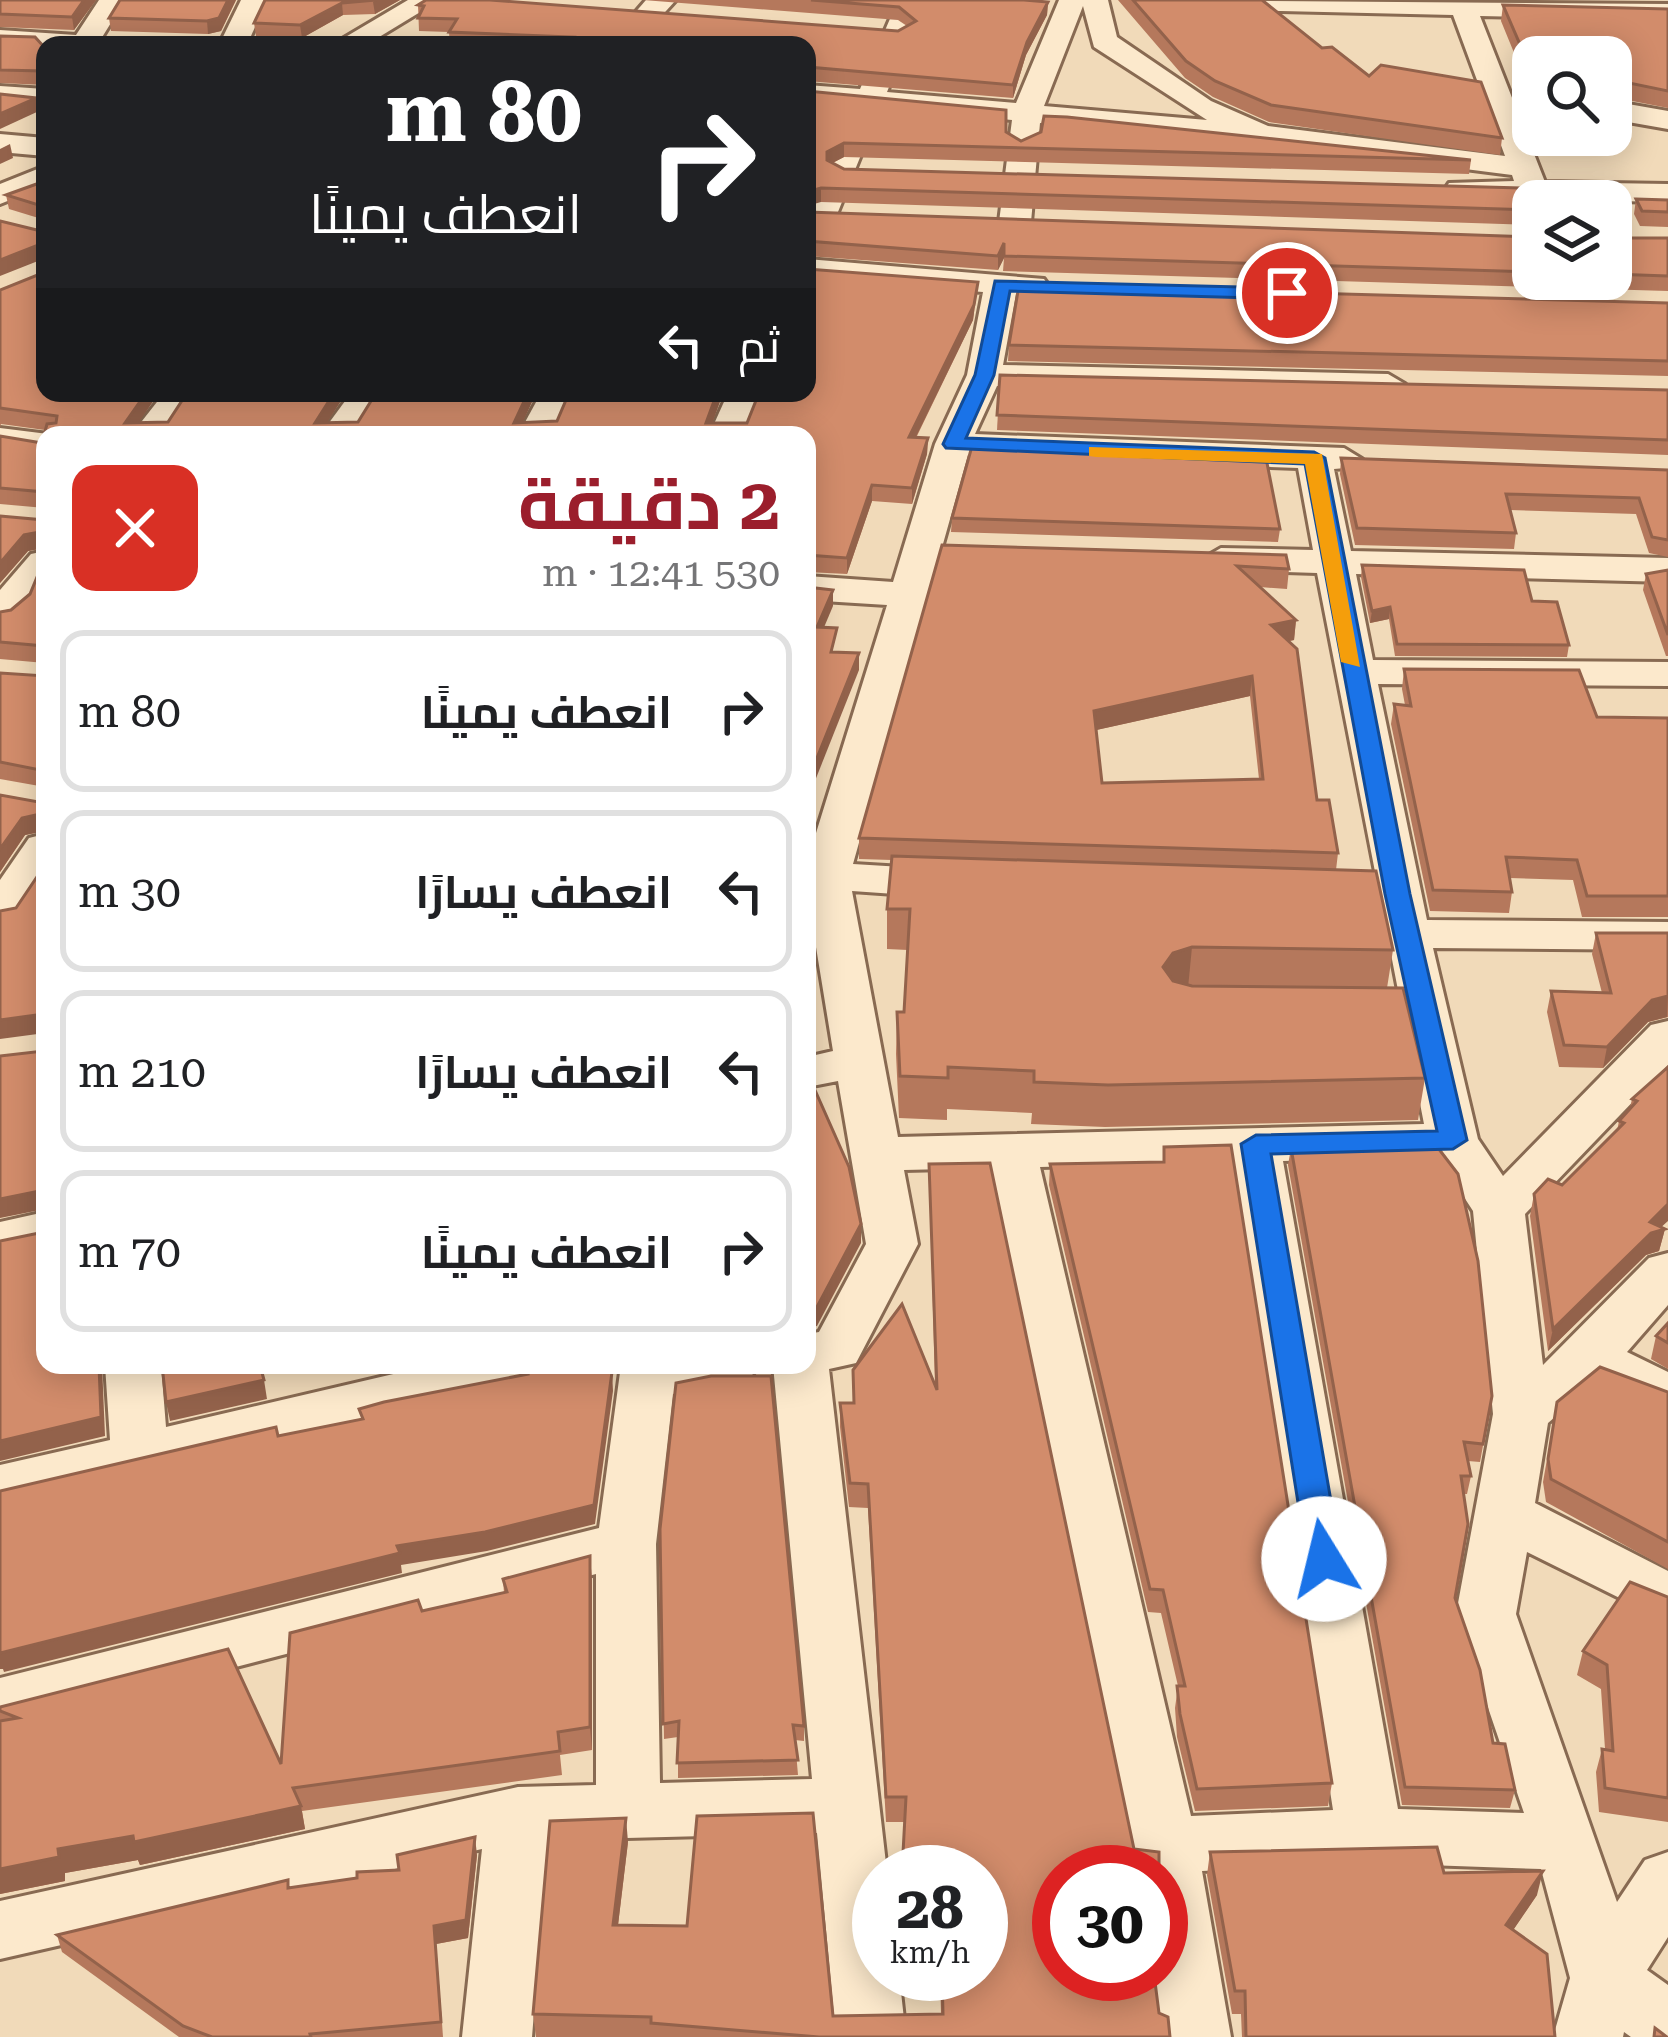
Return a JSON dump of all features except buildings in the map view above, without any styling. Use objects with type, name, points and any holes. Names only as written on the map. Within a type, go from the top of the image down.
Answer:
[{"type":"street","points":[[89,36],[112,0]]},
{"type":"street","points":[[237,36],[254,0]]},
{"type":"street","points":[[362,36],[427,0]]},
{"type":"street","points":[[816,228],[850,173],[887,31],[911,0]]},
{"type":"street","points":[[1146,0],[1668,12]]},
{"type":"street","points":[[1034,2],[1079,2]]},
{"type":"street","points":[[972,221],[1027,222],[1019,176],[1027,112],[1079,2]]},
{"type":"street","points":[[1079,2],[1104,40],[1201,106],[1262,134]]},
{"type":"street","points":[[1463,7],[1530,180]]},
{"type":"street","points":[[626,36],[643,8],[691,16]]},
{"type":"street","points":[[0,38],[36,41]]},
{"type":"street","points":[[1495,90],[1512,93]]},
{"type":"street","points":[[0,94],[36,97]]},
{"type":"street","points":[[816,94],[1262,134],[1512,182]]},
{"type":"street","points":[[1632,114],[1668,120]]},
{"type":"street","points":[[0,143],[36,146]]},
{"type":"street","points":[[816,175],[850,173]]},
{"type":"street","points":[[0,195],[36,179]]},
{"type":"street","points":[[1440,188],[1512,186]]},
{"type":"street","points":[[1632,191],[1668,193]]},
{"type":"street","points":[[821,216],[865,218]]},
{"type":"street","points":[[816,270],[1073,287]]},
{"type":"street","points":[[816,1352],[837,1349],[892,1244],[860,1060],[817,876],[911,595],[953,444],[984,375],[1001,285]]},
{"type":"street","points":[[984,375],[1434,385]]},
{"type":"street","points":[[156,426],[175,402]]},
{"type":"street","points":[[0,473],[24,441]]},
{"type":"street","points":[[953,444],[1385,461]]},
{"type":"street","points":[[1314,458],[1354,671],[1401,1010],[1453,1140],[1499,1210],[1521,1414],[1486,1614],[1567,1842],[1596,2008]]},
{"type":"street","points":[[923,548],[968,550]]},
{"type":"street","points":[[1173,558],[1668,570]]},
{"type":"street","points":[[0,615],[36,573]]},
{"type":"street","points":[[816,589],[911,595]]},
{"type":"street","points":[[1354,671],[1668,674]]},
{"type":"street","points":[[0,913],[36,860]]},
{"type":"street","points":[[817,876],[991,886]]},
{"type":"street","points":[[1385,907],[1668,936]]},
{"type":"street","points":[[1499,1210],[1668,1036]]},
{"type":"street","points":[[816,1070],[860,1060]]},
{"type":"street","points":[[876,1154],[1453,1140]]},
{"type":"street","points":[[1256,1144],[1370,1836]]},
{"type":"street","points":[[1011,1149],[1166,1845],[1370,1836],[1567,1842]]},
{"type":"street","points":[[0,1240],[36,1232]]},
{"type":"street","points":[[1521,1414],[1589,1357],[1668,1271]]},
{"type":"street","points":[[1589,1357],[1668,1396]]},
{"type":"street","points":[[134,1374],[140,1454]]},
{"type":"street","points":[[0,1487],[140,1454],[401,1378],[436,1374]]},
{"type":"street","points":[[628,1811],[626,1544],[650,1374]]},
{"type":"street","points":[[802,1374],[872,2037]]},
{"type":"street","points":[[1504,1513],[1668,1599]]},
{"type":"street","points":[[0,1703],[626,1544]]},
{"type":"street","points":[[0,1930],[518,1814],[847,1805]]},
{"type":"street","points":[[497,2037],[518,1814]]},
{"type":"street","points":[[1596,2008],[1668,1880]]},
{"type":"street","points":[[1188,1986],[1196,2037]]},
{"type":"street","points":[[1596,2008],[1668,2024]]},
{"type":"slow traffic","points":[[1096,451],[1314,458],[1352,662]]},
{"type":"route","points":[[1287,293],[1001,285],[984,375],[953,444],[1314,458],[1397,894],[1453,1140],[1256,1144],[1324,1559]]}]
